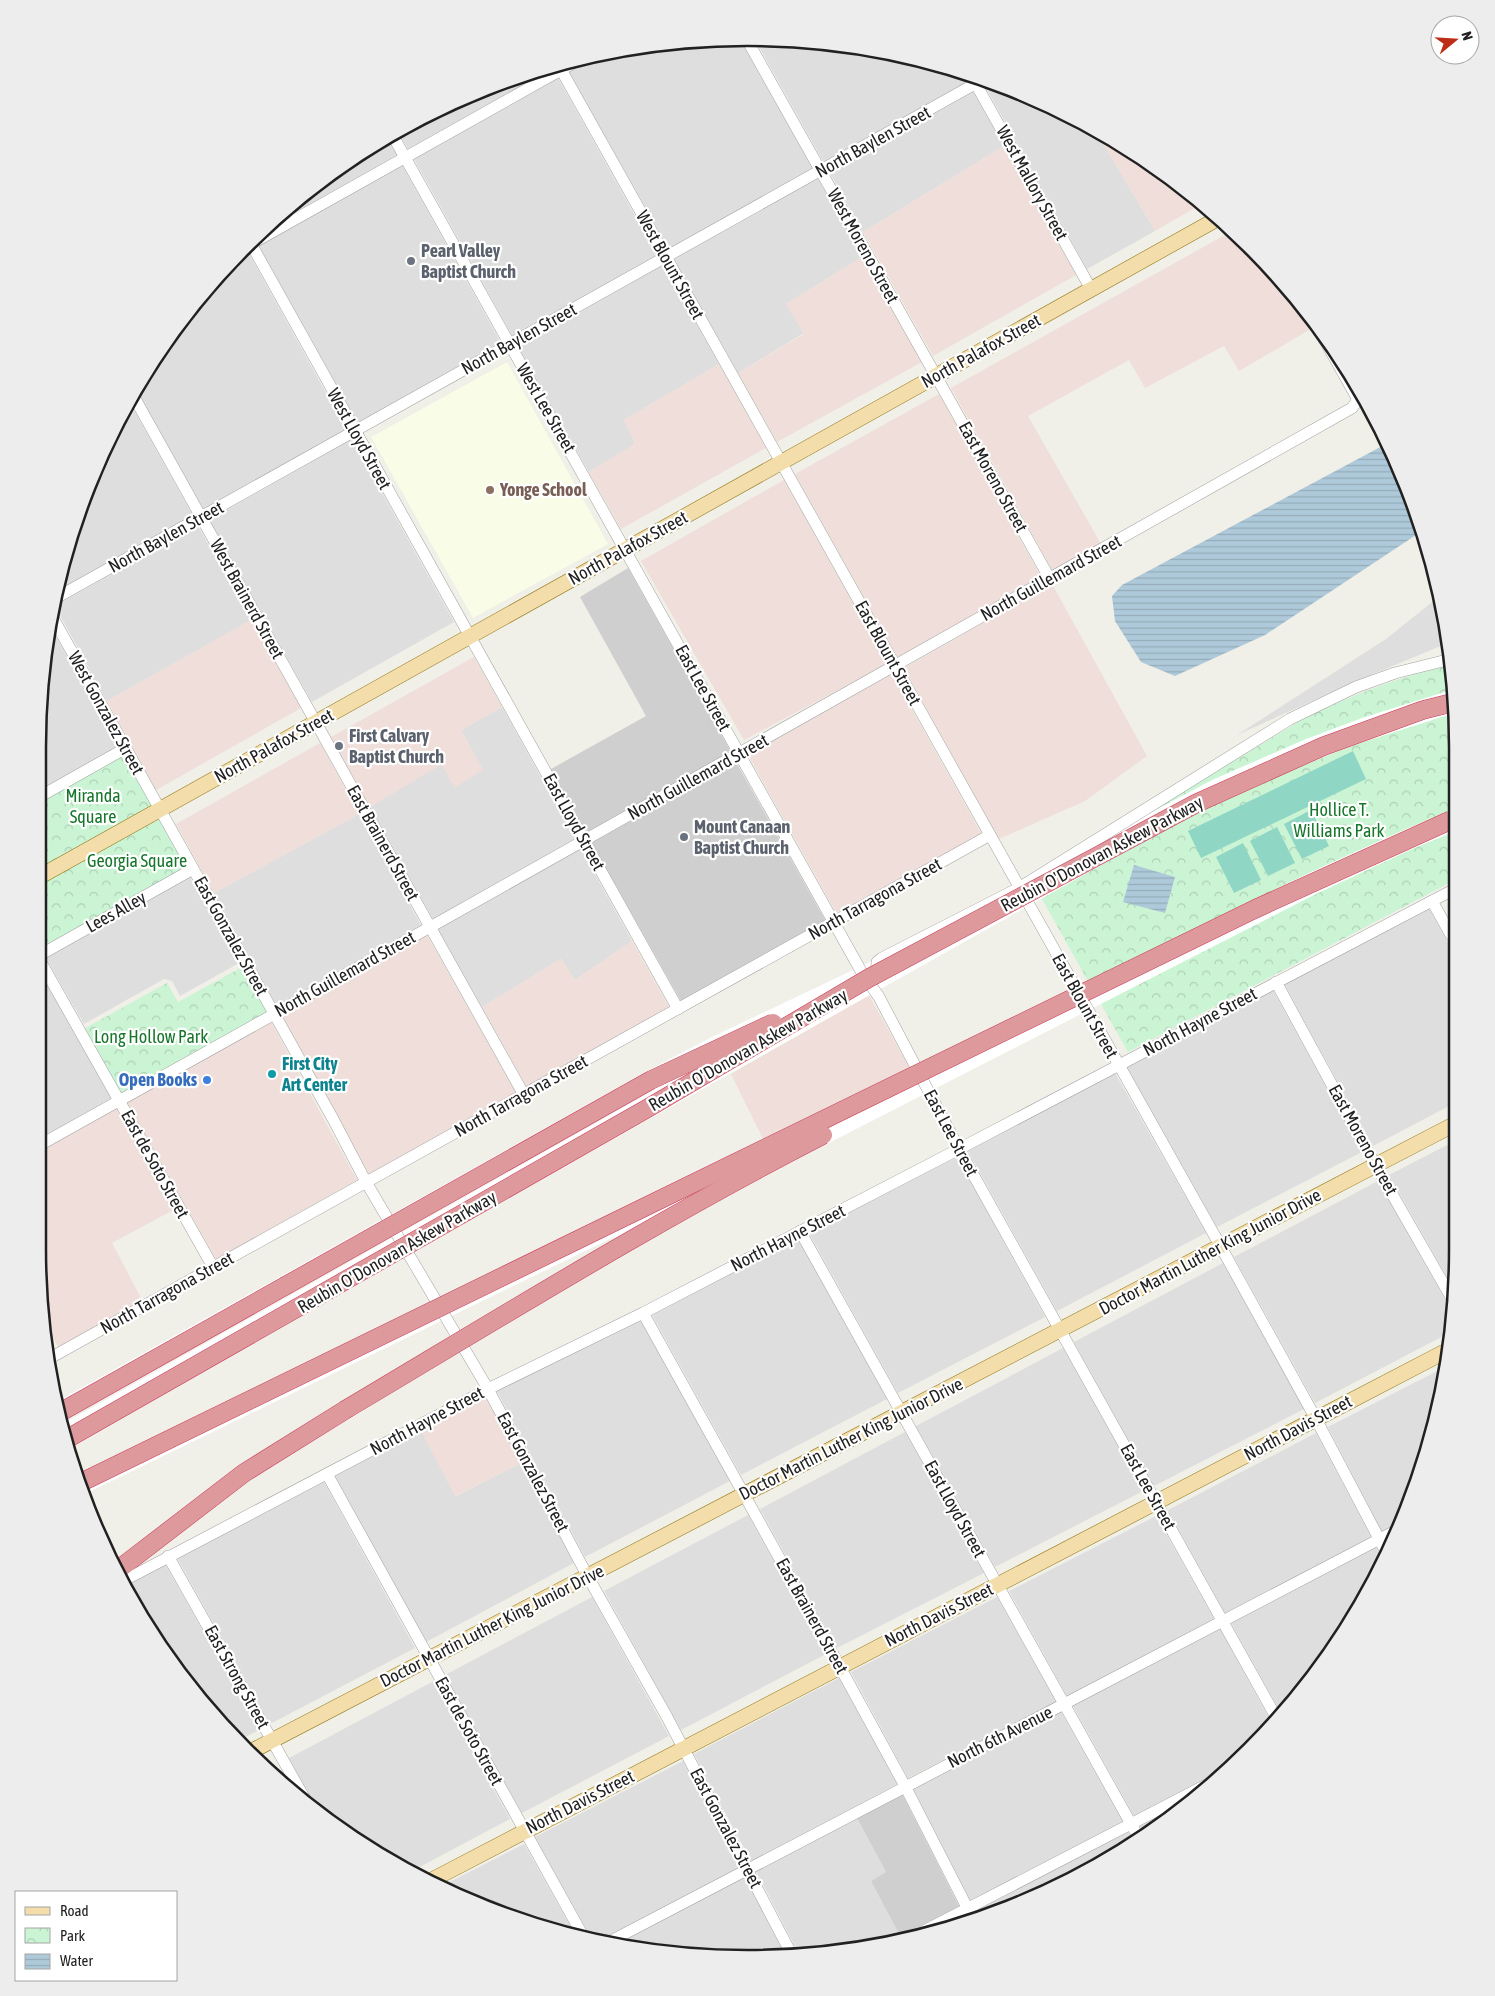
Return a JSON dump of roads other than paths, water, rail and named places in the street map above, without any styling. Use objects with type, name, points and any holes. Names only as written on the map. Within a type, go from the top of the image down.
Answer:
[{"type":"highway","name":"Reubin O'Donovan Askew Parkway","points":[[72,1436],[639,1113],[869,978],[1197,803],[1324,746],[1423,710],[1447,704]]},
{"type":"highway","points":[[85,1480],[1255,909],[1449,821]]},
{"type":"highway","points":[[65,1409],[651,1080],[869,978]]},
{"type":"highway","points":[[122,1566],[244,1474],[344,1410],[667,1220],[762,1166],[915,1087],[1002,1034]]},
{"type":"main road","name":"North Palafox Street","points":[[46,873],[1212,222]]},
{"type":"main road","name":"Doctor Martin Luther King Junior Drive","points":[[257,1748],[1449,1128]]},
{"type":"main road","name":"North Davis Street","points":[[437,1877],[1441,1354]]},
{"type":"street","name":"West Moreno Street","points":[[751,46],[936,376]]},
{"type":"street","name":"West Blount Street","points":[[562,71],[782,463]]},
{"type":"street","points":[[275,230],[546,76]]},
{"type":"street","name":"North Baylen Street","points":[[64,594],[821,171],[973,83]]},
{"type":"street","name":"West Mallory Street","points":[[980,86],[1091,289]]},
{"type":"street","name":"West Lee Street","points":[[396,141],[626,550]]},
{"type":"street","name":"West Lloyd Street","points":[[252,252],[470,636]]},
{"type":"street","name":"East Moreno Street","points":[[936,376],[1050,579]]},
{"type":"street","name":"North Guillemard Street","points":[[46,1141],[1352,408],[1356,404],[1356,399]]},
{"type":"street","name":"West Brainerd Street","points":[[137,403],[316,722]]},
{"type":"street","name":"East Blount Street","points":[[782,463],[1221,1247],[1316,1419],[1382,1545]]},
{"type":"street","name":"East Lee Street","points":[[626,550],[861,971],[879,997],[959,1149],[1273,1713]]},
{"type":"street","name":"West Gonzalez Street","points":[[57,626],[160,809]]},
{"type":"street","name":"East Lloyd Street","points":[[470,636],[678,1009]]},
{"type":"street","points":[[879,997],[875,971],[877,962],[882,958],[1019,888],[1290,718],[1356,687],[1395,673],[1443,661]]},
{"type":"street","name":"East Brainerd Street","points":[[316,722],[524,1095]]},
{"type":"street","points":[[46,793],[126,748]]},
{"type":"street","name":"East Gonzalez Street","points":[[160,809],[366,1182],[488,1389],[588,1577],[684,1749],[789,1948]]},
{"type":"street","name":"North Tarragona Street","points":[[54,1351],[213,1267],[990,834]]},
{"type":"street","name":"Lees Alley","points":[[46,952],[193,869]]},
{"type":"street","name":"North Hayne Street","points":[[129,1578],[488,1389],[644,1313],[1449,892]]},
{"type":"street","points":[[1432,901],[1449,930]]},
{"type":"street","name":"East de Soto Street","points":[[46,970],[213,1267]]},
{"type":"street","name":"East Moreno Street","points":[[1276,982],[1376,1166],[1447,1289]]},
{"type":"street","name":"East Lloyd Street","points":[[800,1231],[1136,1833]]},
{"type":"street","name":"East Brainerd Street","points":[[644,1313],[905,1786],[970,1914]]},
{"type":"street","name":"East de Soto Street","points":[[327,1474],[579,1929]]},
{"type":"street","name":"North 6th Avenue","points":[[618,1937],[1387,1535]]},
{"type":"street","name":"East Strong Street","points":[[168,1556],[298,1786]]},
{"type":"street","points":[[939,1923],[1186,1796]]},
{"type":"water","points":[[1380,447],[1395,479],[1416,535],[1265,635],[1175,676],[1141,662],[1115,621],[1112,596],[1122,585]]},
{"type":"water","points":[[1134,865],[1175,877],[1165,913],[1123,902]]},
{"type":"place","name":"Pearl Valley Baptist Church","points":[[411,261]]},
{"type":"place","name":"Yonge School","points":[[490,490]]},
{"type":"place","name":"First Calvary Baptist Church","points":[[339,746]]},
{"type":"place","name":"Mount Canaan Baptist Church","points":[[684,837]]},
{"type":"place","name":"First City Art Center","points":[[272,1074]]},
{"type":"place","name":"Open Books","points":[[207,1080]]},
{"type":"park label","name":"Miranda Square","points":[[93,806]]},
{"type":"park label","name":"Hollice T. Williams Park","points":[[1339,820]]},
{"type":"park label","name":"Georgia Square","points":[[137,861]]},
{"type":"park label","name":"Long Hollow Park","points":[[151,1037]]}]
